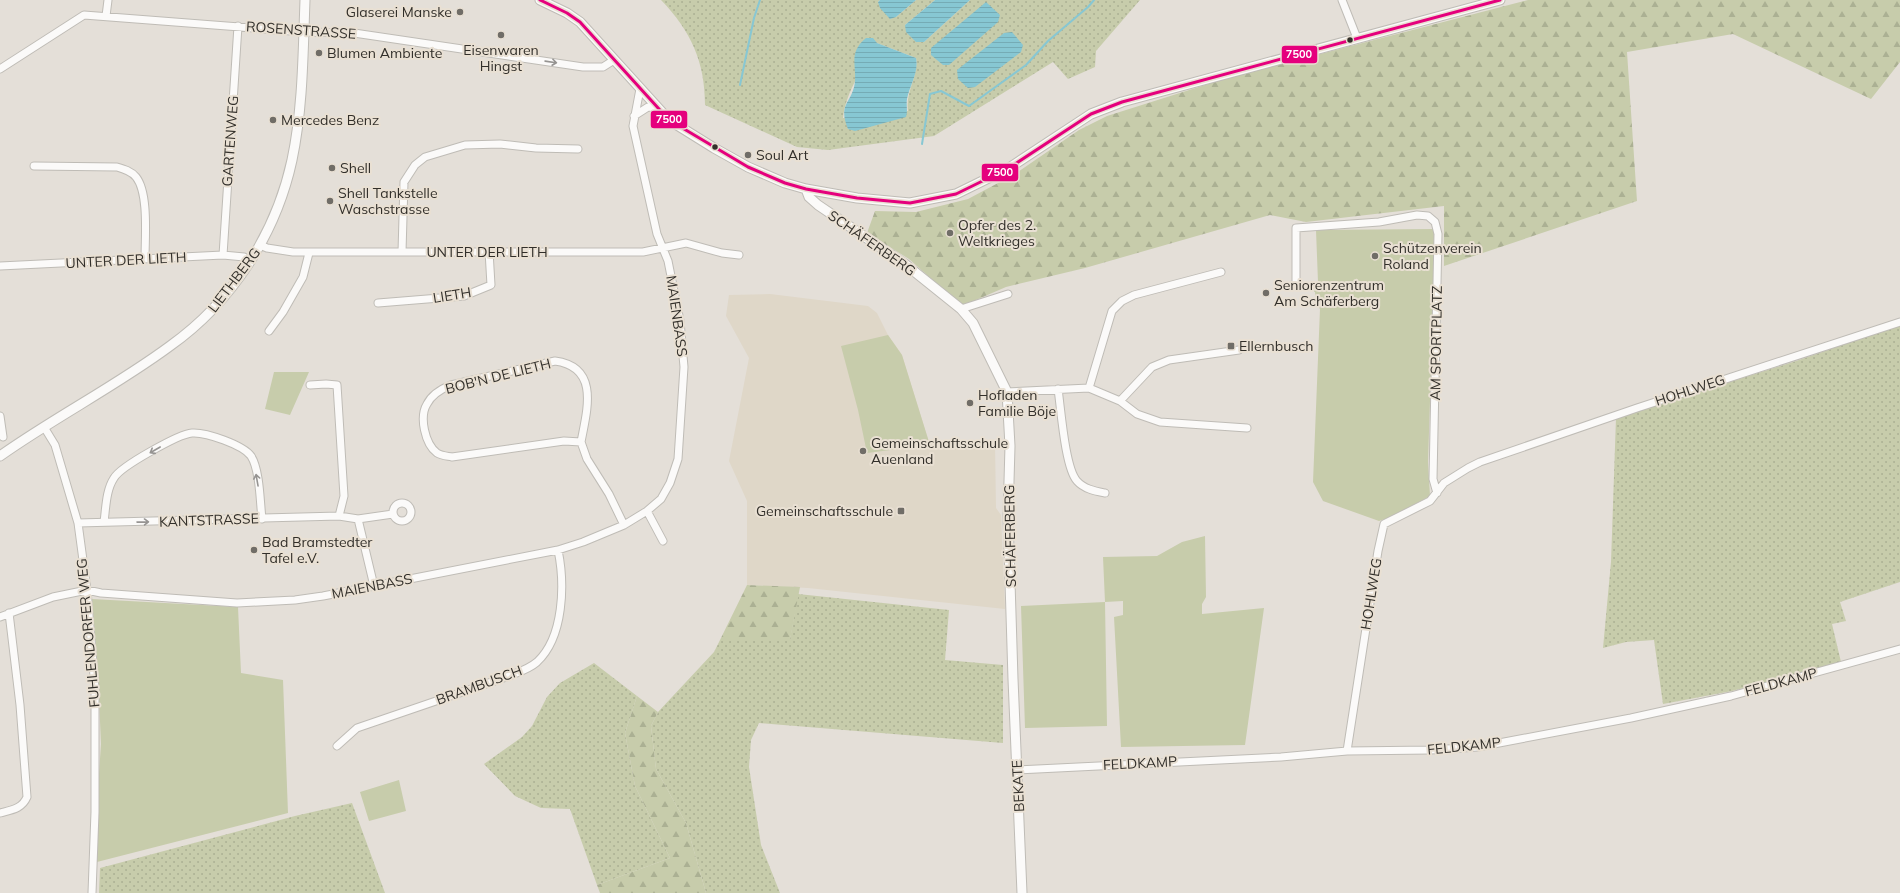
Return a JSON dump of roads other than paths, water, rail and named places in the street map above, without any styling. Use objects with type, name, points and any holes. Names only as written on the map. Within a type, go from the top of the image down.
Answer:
[{"type":"street","points":[[106,16],[108,0]]},
{"type":"street","name":"LIETHBERG","points":[[0,456],[136,370],[185,335],[219,303],[250,262],[260,245],[284,190],[292,160],[298,120],[305,0]]},
{"type":"street","points":[[540,0],[567,13],[580,22],[656,108],[669,120],[714,148],[778,180],[806,189],[857,198],[910,203],[956,194],[1009,168],[1091,114],[1122,102],[1500,0]]},
{"type":"street","points":[[1342,0],[1357,38]]},
{"type":"street","name":"ROSENSTRASSE","points":[[0,69],[84,15],[304,32],[354,33],[584,67],[603,67],[614,60]]},
{"type":"street","name":"GARTENWEG","points":[[223,255],[238,26]]},
{"type":"street","name":"MAIENBASS","points":[[86,590],[101,593],[237,603],[302,599],[558,550],[583,542],[624,525],[647,512],[661,499],[670,483],[678,459],[681,428],[683,353],[680,321],[668,262],[657,234],[633,126],[640,89]]},
{"type":"street","points":[[634,116],[648,107],[656,108]]},
{"type":"street","points":[[402,252],[404,182],[415,165],[425,157],[446,149],[466,145],[500,144],[536,148],[578,149]]},
{"type":"street","points":[[34,166],[117,167],[130,171],[137,177],[144,196],[145,259]]},
{"type":"street","name":"SCHÄFERBERG","points":[[806,189],[809,197],[818,206],[905,264],[962,309],[973,324],[1007,392],[1010,446],[1008,517],[1013,679]]},
{"type":"street","name":"AM SPORTPLATZ","points":[[1296,284],[1296,228],[1379,222],[1417,215],[1428,216],[1435,222],[1438,234],[1433,479],[1437,493]]},
{"type":"street","name":"UNTER DER LIETH","points":[[260,245],[283,252],[643,252],[686,244],[722,253],[739,255]]},
{"type":"street","name":"LIETH","points":[[378,303],[464,296],[491,285],[489,251]]},
{"type":"street","points":[[269,331],[283,312],[303,277],[308,252]]},
{"type":"street","name":"UNTER DER LIETH","points":[[0,266],[223,255],[244,257],[250,262]]},
{"type":"street","points":[[1089,388],[1107,323],[1112,311],[1122,301],[1134,295],[1221,272]]},
{"type":"street","points":[[962,309],[1008,294]]},
{"type":"street","name":"HOHLWEG","points":[[1347,751],[1384,524],[1430,501],[1442,486],[1456,475],[1480,462],[1637,408],[1900,322]]},
{"type":"street","points":[[1120,401],[1152,367],[1169,360],[1239,350]]},
{"type":"street","name":"BOB'N DE LIETH","points":[[554,361],[566,362],[576,368],[587,387],[587,410],[581,442],[564,441],[452,458],[436,452],[429,442],[424,430],[423,417],[426,405],[432,396],[441,389],[451,385],[554,361]]},
{"type":"street","points":[[310,385],[337,385],[344,496],[339,516]]},
{"type":"street","points":[[1007,392],[1089,388],[1120,401],[1138,414],[1160,422],[1247,428]]},
{"type":"street","points":[[1058,389],[1069,463],[1076,480],[1084,487],[1105,493]]},
{"type":"street","points":[[0,416],[3,437]]},
{"type":"street","name":"FUHLENDORFER WEG","points":[[44,427],[55,445],[78,523],[86,590],[95,689],[95,812],[92,893]]},
{"type":"street","points":[[104,522],[109,487],[121,469],[178,437],[194,433],[223,440],[237,446],[250,456],[258,479],[262,519]]},
{"type":"street","points":[[581,442],[587,459],[609,494],[624,525]]},
{"type":"street","points":[[647,512],[663,541]]},
{"type":"street","name":"KANTSTRASSE","points":[[78,523],[339,516],[358,519],[393,514]]},
{"type":"street","points":[[358,519],[374,586]]},
{"type":"street","name":"BRAMBUSCH","points":[[337,746],[357,728],[510,676],[525,670],[536,663],[549,646],[558,622],[562,601],[558,550]]},
{"type":"street","points":[[0,617],[36,602],[86,590]]},
{"type":"street","points":[[0,813],[17,809],[25,802],[27,797],[20,705],[9,613]]},
{"type":"street","name":"FELDKAMP","points":[[1017,770],[1280,757],[1347,751],[1430,750],[1485,745],[1731,696],[1900,649]]},
{"type":"street","name":"BEKATE","points":[[1013,679],[1022,893]]},
{"type":"water","points":[[880,0],[916,0],[896,17],[890,19],[880,8],[878,2]]},
{"type":"water","points":[[935,0],[970,0],[924,42],[916,42],[906,32],[905,25]]},
{"type":"water","points":[[986,2],[1000,15],[998,22],[949,65],[943,65],[931,55],[931,48]]},
{"type":"water","points":[[1012,32],[1023,45],[1021,52],[975,87],[968,88],[958,79],[957,70],[1004,33]]},
{"type":"water","points":[[866,38],[873,38],[877,43],[916,58],[917,63],[914,78],[908,94],[906,117],[855,131],[848,129],[844,114],[845,108],[854,88],[855,53],[857,48]]},
{"type":"waterway","points":[[740,85],[754,18],[760,0]]},
{"type":"waterway","points":[[922,144],[930,94],[941,91],[969,106],[1026,65],[1048,41],[1088,7],[1094,0]]},
{"type":"place","name":"Glaserei Manske","points":[[460,12]]},
{"type":"place","name":"Eisenwaren Hingst","points":[[501,35]]},
{"type":"place","name":"Blumen Ambiente","points":[[319,53]]},
{"type":"place","name":"Mercedes Benz","points":[[273,120]]},
{"type":"place","name":"Soul Art","points":[[748,155]]},
{"type":"place","name":"Shell","points":[[332,168]]},
{"type":"place","name":"Shell Tankstelle Waschstrasse","points":[[330,201]]},
{"type":"place","name":"Opfer des 2. Weltkrieges","points":[[950,233]]},
{"type":"place","name":"Schützenverein Roland","points":[[1375,256]]},
{"type":"place","name":"Seniorenzentrum Am Schäferberg","points":[[1266,293]]},
{"type":"place","name":"Ellernbusch","points":[[1231,346]]},
{"type":"place","name":"Hofladen Familie Böje","points":[[970,403]]},
{"type":"place","name":"Gemeinschaftsschule Auenland","points":[[863,451]]},
{"type":"place","name":"Gemeinschaftsschule","points":[[901,511]]},
{"type":"place","name":"Bad Bramstedter Tafel e.V.","points":[[254,550]]}]
